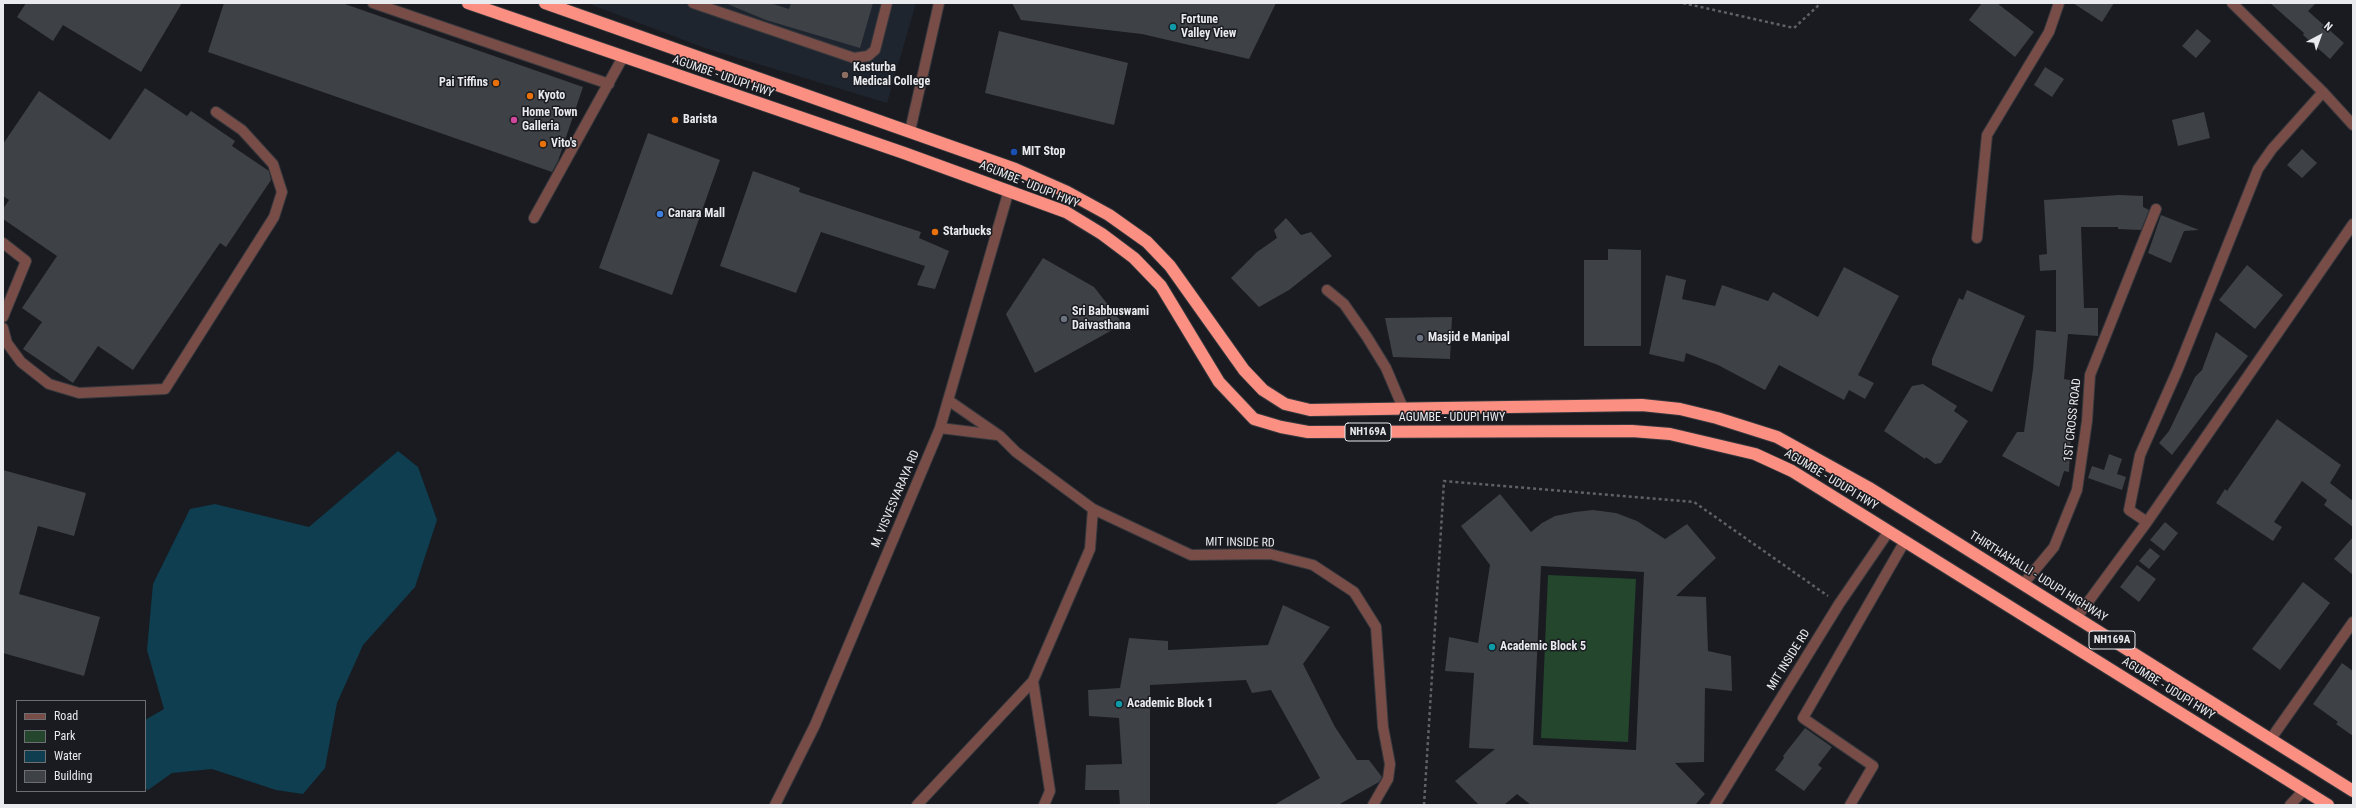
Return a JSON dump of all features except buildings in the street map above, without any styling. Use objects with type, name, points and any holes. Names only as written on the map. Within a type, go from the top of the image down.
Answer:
[{"type":"highway","name":"AGUMBE - UDUPI HWY","points":[[468,3],[1009,190],[1066,212],[1102,234],[1134,258],[1161,286],[1219,382],[1254,419],[1281,427],[1308,432],[1632,431],[1670,434],[1755,454],[1792,471],[2304,790]]},
{"type":"highway","name":"AGUMBE - UDUPI HWY","points":[[545,3],[1015,169],[1074,196],[1109,215],[1147,242],[1170,266],[1244,370],[1263,390],[1285,404],[1310,410],[1642,405],[1680,410],[1717,418],[1777,437],[1871,489]]},
{"type":"highway","points":[[1009,190],[1015,169]]},
{"type":"highway","name":"THIRTHAHALLI - UDUPI HIGHWAY","points":[[1871,489],[2353,791]]},
{"type":"highway","name":"NH169A","points":[[2304,790],[2328,805]]},
{"type":"street","points":[[373,3],[609,84]]},
{"type":"street","points":[[693,3],[854,58],[868,56],[874,50],[887,3]]},
{"type":"street","points":[[910,131],[939,3]]},
{"type":"street","points":[[1977,238],[1987,135],[2049,32],[2059,3]]},
{"type":"street","points":[[2232,3],[2323,92],[2353,125]]},
{"type":"street","points":[[534,218],[623,57]]},
{"type":"street","points":[[2147,522],[2129,510],[2140,455],[2178,369],[2258,169],[2323,92]]},
{"type":"street","points":[[3,328],[7,343],[21,362],[49,384],[79,393],[165,390],[274,217],[282,192],[273,164],[242,130],[216,112]]},
{"type":"street","name":"M. VISVESVARAYA RD","points":[[775,805],[815,725],[940,428],[1009,190]]},
{"type":"street","name":"1ST CROSS ROAD","points":[[2024,584],[2054,546],[2078,490],[2088,421],[2090,375],[2156,209]]},
{"type":"street","points":[[2077,617],[2147,522],[2353,224]]},
{"type":"street","points":[[3,243],[26,262],[3,317]]},
{"type":"street","points":[[1328,290],[1344,304],[1367,337],[1386,368],[1403,408]]},
{"type":"street","name":"MIT INSIDE RD","points":[[948,400],[1000,436],[1016,452],[1092,509],[1191,555],[1270,554],[1313,565],[1354,592],[1376,627],[1383,727],[1390,764],[1388,779],[1372,805]]},
{"type":"street","points":[[940,428],[1000,436]]},
{"type":"street","points":[[916,805],[1033,681],[1090,549],[1092,509]]},
{"type":"street","name":"MIT INSIDE RD","points":[[1715,805],[1839,604],[1888,531]]},
{"type":"street","points":[[1850,805],[1873,766],[1803,718],[1905,541]]},
{"type":"street","points":[[2270,740],[2353,622]]},
{"type":"street","points":[[1033,681],[1050,791],[1044,805]]},
{"type":"street","points":[[2290,805],[2304,790]]},
{"type":"path","points":[[1683,3],[1794,28],[1821,3]]},
{"type":"path","points":[[1424,805],[1444,481],[1694,502],[1839,604]]},
{"type":"shaded area","name":"Kasturba Medical College","points":[[587,3],[916,3],[887,103],[702,47]]},
{"type":"green space","points":[[1548,575],[1636,579],[1628,742],[1541,738]]},
{"type":"water","points":[[398,451],[418,467],[437,520],[415,587],[363,645],[337,703],[325,768],[303,794],[276,790],[212,769],[172,773],[148,790],[146,789],[146,719],[164,709],[147,650],[153,584],[190,509],[215,504],[309,527]]},
{"type":"place","name":"Fortune Valley View","points":[[1173,27]]},
{"type":"place","name":"Kasturba Medical College","points":[[845,75]]},
{"type":"place","name":"Pai Tiffins","points":[[496,83]]},
{"type":"place","name":"Kyoto","points":[[530,96]]},
{"type":"place","name":"Home Town Galleria","points":[[514,120]]},
{"type":"place","name":"Barista","points":[[675,120]]},
{"type":"place","name":"Vito's","points":[[543,144]]},
{"type":"place","name":"MIT Stop","points":[[1014,152]]},
{"type":"place","name":"Canara Mall","points":[[660,214]]},
{"type":"place","name":"Starbucks","points":[[935,232]]},
{"type":"place","name":"Sri Babbuswami Daivasthana","points":[[1064,319]]},
{"type":"place","name":"Masjid e Manipal","points":[[1420,338]]},
{"type":"place","name":"Academic Block 5","points":[[1492,647]]},
{"type":"place","name":"Academic Block 1","points":[[1119,704]]}]
